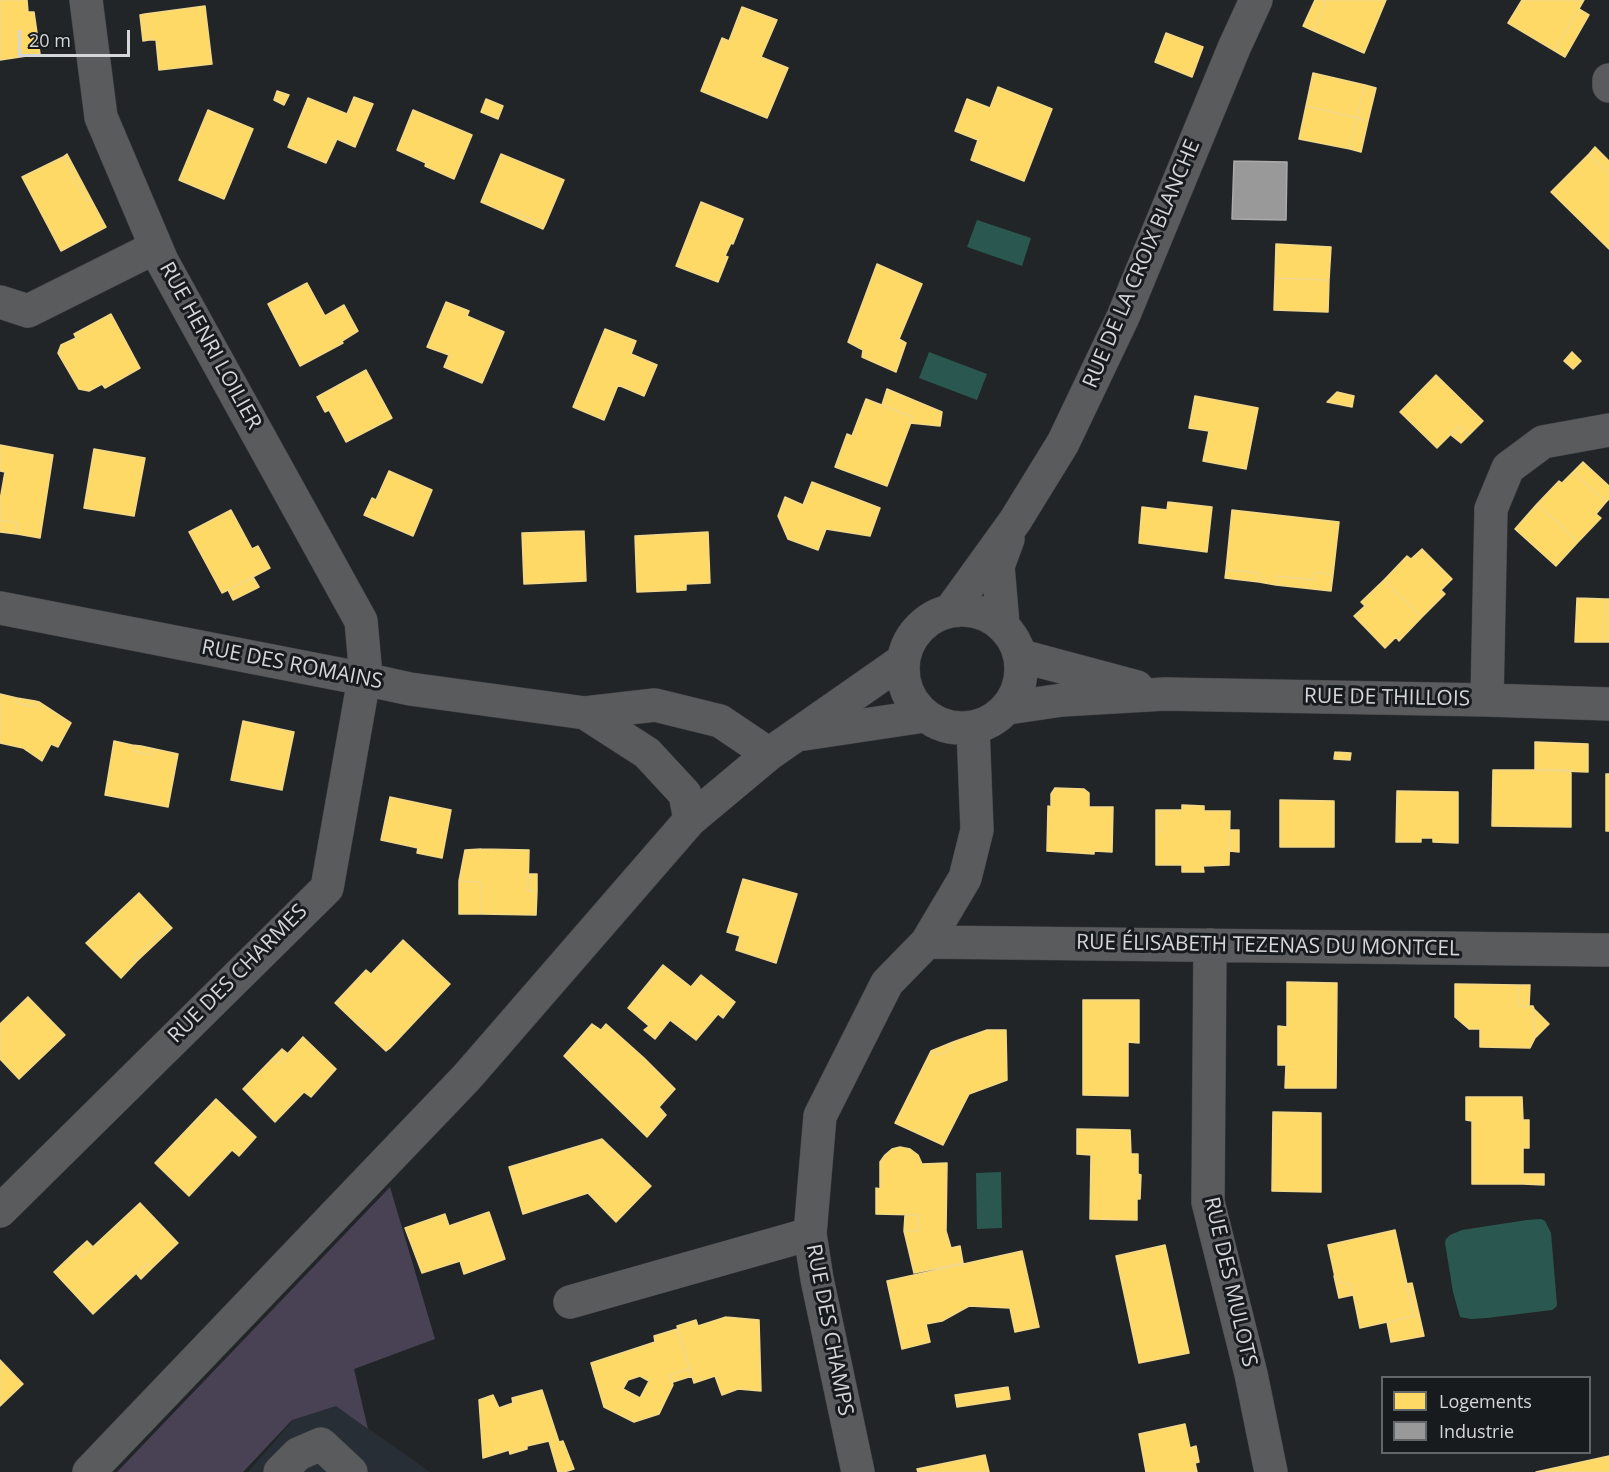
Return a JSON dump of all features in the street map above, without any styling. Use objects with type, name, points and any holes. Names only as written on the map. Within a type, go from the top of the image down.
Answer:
[{"type":"street","name":"RUE HENRI LOILIER","points":[[86,0],[101,117],[162,261],[361,621],[364,679]]},
{"type":"street","name":"RUE DE LA CROIX BLANCHE","points":[[950,611],[1015,521],[1063,443],[1119,326],[1256,0]]},
{"type":"street","points":[[1609,80],[1609,86]]},
{"type":"street","points":[[0,302],[28,311],[156,247]]},
{"type":"street","points":[[1487,700],[1491,508],[1508,468],[1543,442],[1609,430]]},
{"type":"street","name":"RUE DE LA CROIX BLANCHE","points":[[1003,625],[998,566],[1015,521]]},
{"type":"street","name":"RUE DES ROMAINS","points":[[0,608],[410,689],[585,713],[655,705],[720,722],[769,754]]},
{"type":"street","points":[[950,611],[978,611],[1003,625],[1015,639],[1021,656],[1021,684],[1008,708],[993,722],[973,728],[947,728],[924,716],[911,700],[903,681],[902,662],[911,638],[928,620],[950,611]]},
{"type":"street","name":"RUE DE THILLOIS","points":[[1021,656],[1165,694]]},
{"type":"street","points":[[89,1472],[467,1077],[690,820],[769,754],[902,662]]},
{"type":"street","name":"RUE DES CHARMES","points":[[0,1211],[327,888],[364,679]]},
{"type":"street","name":"RUE DE THILLOIS","points":[[1008,708],[1062,700],[1165,694],[1609,704]]},
{"type":"street","name":"RUE DES ROMAINS","points":[[585,713],[647,753],[685,794],[690,820]]},
{"type":"street","points":[[796,736],[924,716]]},
{"type":"street","name":"RUE DES CHAMPS","points":[[858,1472],[817,1279],[810,1234],[820,1116],[887,983],[927,942],[965,878],[977,830],[973,728]]},
{"type":"street","name":"RUE ÉLISABETH TEZENAS DU MONTCEL","points":[[927,942],[1609,950]]},
{"type":"street","name":"RUE DES MULOTS","points":[[1209,945],[1208,1202],[1251,1374],[1271,1472]]},
{"type":"street","points":[[570,1302],[810,1234]]},
{"type":"street","points":[[280,1472],[298,1454],[321,1444],[351,1472]]},
{"type":"shaded area","points":[[977,220],[1031,238],[1022,266],[967,247]]},
{"type":"shaded area","points":[[929,352],[987,374],[977,400],[919,378]]},
{"type":"shaded area","points":[[1001,1172],[1002,1228],[977,1229],[976,1173]]},
{"type":"shaded area","points":[[390,1187],[435,1339],[354,1369],[368,1429],[336,1406],[292,1420],[243,1472],[117,1472]]},
{"type":"shaded area","points":[[1541,1219],[1545,1221],[1551,1233],[1556,1307],[1552,1310],[1487,1318],[1460,1317],[1453,1292],[1446,1239],[1462,1230]]},
{"type":"shaded area","points":[[317,1392],[430,1472],[248,1472]]},
{"type":"building: Logements","points":[[0,0],[27,0],[28,12],[34,12],[40,54],[0,60]]},
{"type":"building: Logements","points":[[1315,0],[1327,0],[1314,31],[1303,26]]},
{"type":"building: Logements","points":[[1327,0],[1386,0],[1364,53],[1314,31]]},
{"type":"building: Logements","points":[[1522,0],[1584,0],[1555,51],[1508,23]]},
{"type":"building: Logements","points":[[205,6],[212,64],[159,70],[156,40],[149,40],[145,14]]},
{"type":"building: Logements","points":[[742,7],[777,20],[761,57],[788,68],[767,118],[701,91],[722,38],[729,41]]},
{"type":"building: Logements","points":[[1579,9],[1589,15],[1565,57],[1555,51]]},
{"type":"building: Logements","points":[[145,14],[149,40],[143,41],[140,15]]},
{"type":"building: Logements","points":[[1166,33],[1203,47],[1192,77],[1155,62]]},
{"type":"building: Logements","points":[[1313,73],[1365,85],[1357,118],[1306,106]]},
{"type":"building: Logements","points":[[1365,85],[1376,88],[1368,121],[1357,118]]},
{"type":"building: Logements","points":[[998,87],[1052,109],[1024,181],[971,160],[978,140],[955,131],[967,99],[990,108]]},
{"type":"building: Logements","points":[[277,91],[289,95],[284,105],[274,100]]},
{"type":"building: Logements","points":[[354,97],[373,104],[355,147],[337,139],[326,163],[288,147],[308,98],[347,114]]},
{"type":"building: Logements","points":[[486,99],[503,106],[498,119],[481,112]]},
{"type":"building: Logements","points":[[1306,106],[1357,118],[1350,149],[1299,139]]},
{"type":"building: Logements","points":[[208,110],[253,129],[224,199],[179,180]]},
{"type":"building: Logements","points":[[413,110],[472,135],[454,179],[397,150]]},
{"type":"building: Logements","points":[[1357,118],[1368,121],[1361,152],[1350,149]]},
{"type":"building: Logements","points":[[1595,147],[1609,161],[1609,174],[1589,154]]},
{"type":"building: Logements","points":[[67,154],[91,199],[86,201],[63,157]]},
{"type":"building: Logements","points":[[501,154],[564,180],[545,225],[512,211],[511,215],[481,202]]},
{"type":"building: Logements","points":[[1589,154],[1609,174],[1609,249],[1551,192]]},
{"type":"building: Logements","points":[[63,157],[86,201],[91,199],[106,227],[61,251],[22,177]]},
{"type":"building: Logements","points":[[701,202],[743,219],[733,244],[731,243],[725,256],[728,257],[718,282],[676,266]]},
{"type":"building: Logements","points":[[512,211],[545,225],[543,229],[511,215]]},
{"type":"building: Logements","points":[[1276,244],[1331,247],[1329,280],[1275,278]]},
{"type":"building: Logements","points":[[877,264],[922,284],[899,339],[906,343],[896,372],[862,357],[863,350],[848,342]]},
{"type":"building: Logements","points":[[1275,278],[1329,280],[1328,312],[1274,310]]},
{"type":"building: Logements","points":[[307,283],[325,316],[344,305],[358,331],[342,341],[343,343],[300,366],[268,304]]},
{"type":"building: Logements","points":[[446,302],[469,311],[467,316],[504,332],[482,383],[444,367],[449,355],[427,347]]},
{"type":"building: Logements","points":[[111,314],[140,368],[105,388],[102,384],[89,391],[79,389],[58,353],[61,345],[76,338],[74,334]]},
{"type":"building: Logements","points":[[605,329],[636,341],[631,354],[657,365],[644,396],[618,385],[604,420],[573,407]]},
{"type":"building: Logements","points":[[1572,352],[1581,361],[1573,369],[1564,361]]},
{"type":"building: Logements","points":[[366,370],[392,418],[346,442],[329,410],[325,412],[317,397]]},
{"type":"building: Logements","points":[[1436,375],[1483,421],[1468,436],[1459,426],[1437,448],[1400,412]]},
{"type":"building: Logements","points":[[887,389],[942,412],[940,426],[910,423],[913,417],[882,405]]},
{"type":"building: Logements","points":[[1337,392],[1354,396],[1352,407],[1327,402]]},
{"type":"building: Logements","points":[[1195,396],[1258,408],[1246,469],[1203,461],[1209,431],[1189,428]]},
{"type":"building: Logements","points":[[866,399],[913,417],[887,486],[835,467],[847,434],[852,436]]},
{"type":"building: Logements","points":[[1459,426],[1468,436],[1461,443],[1451,435]]},
{"type":"building: Logements","points":[[0,445],[53,455],[40,538],[17,534],[18,523],[0,520],[0,500],[5,472],[0,471]]},
{"type":"building: Logements","points":[[94,449],[145,458],[134,516],[84,508]]},
{"type":"building: Logements","points":[[1583,462],[1609,486],[1609,499],[1606,502],[1573,472]]},
{"type":"building: Logements","points":[[389,471],[432,490],[413,536],[364,515],[372,498],[376,500]]},
{"type":"building: Logements","points":[[1573,472],[1606,502],[1596,514],[1601,518],[1578,542],[1537,504],[1559,481],[1562,483]]},
{"type":"building: Logements","points":[[812,482],[880,508],[870,536],[826,529],[818,550],[788,539],[778,516],[785,497],[803,505]]},
{"type":"building: Logements","points":[[1168,502],[1212,507],[1207,552],[1139,543],[1142,507],[1167,510]]},
{"type":"building: Logements","points":[[1537,504],[1578,542],[1556,566],[1515,529]]},
{"type":"building: Logements","points":[[231,510],[252,549],[258,546],[270,568],[222,593],[189,532]]},
{"type":"building: Logements","points":[[1232,510],[1339,522],[1333,575],[1315,572],[1314,580],[1277,576],[1276,585],[1259,582],[1260,573],[1226,570]]},
{"type":"building: Logements","points":[[0,520],[18,523],[17,534],[0,532]]},
{"type":"building: Logements","points":[[584,531],[586,581],[524,584],[522,533]]},
{"type":"building: Logements","points":[[708,532],[710,583],[686,584],[686,590],[637,592],[635,536]]},
{"type":"building: Logements","points":[[1422,549],[1452,579],[1441,590],[1445,594],[1422,617],[1384,580],[1407,556],[1411,559]]},
{"type":"building: Logements","points":[[1226,570],[1260,573],[1259,582],[1225,578]]},
{"type":"building: Logements","points":[[1315,572],[1333,575],[1331,591],[1276,585],[1277,576],[1314,580]]},
{"type":"building: Logements","points":[[253,577],[259,587],[233,600],[228,590]]},
{"type":"building: Logements","points":[[1384,580],[1422,617],[1399,641],[1396,637],[1385,648],[1354,616],[1365,606],[1361,602]]},
{"type":"building: Logements","points":[[1577,598],[1605,599],[1603,642],[1575,642]]},
{"type":"building: Logements","points":[[1605,599],[1609,599],[1609,642],[1603,642]]},
{"type":"building: Logements","points":[[0,694],[17,698],[16,703],[34,707],[35,701],[39,702],[71,723],[58,747],[51,744],[42,761],[23,748],[0,743]]},
{"type":"building: Logements","points":[[17,698],[35,701],[34,707],[16,703]]},
{"type":"building: Logements","points":[[243,721],[294,732],[282,790],[231,780]]},
{"type":"building: Logements","points":[[114,741],[132,745],[134,751],[150,755],[155,749],[178,754],[168,807],[105,795]]},
{"type":"building: Logements","points":[[1535,742],[1588,744],[1588,772],[1535,770]]},
{"type":"building: Logements","points":[[132,745],[155,749],[150,755],[134,751]]},
{"type":"building: Logements","points":[[1335,752],[1351,753],[1350,760],[1334,759]]},
{"type":"building: Logements","points":[[1493,770],[1571,770],[1571,827],[1492,826]]},
{"type":"building: Logements","points":[[1606,774],[1609,774],[1609,831],[1606,831]]},
{"type":"building: Logements","points":[[1055,788],[1084,789],[1089,793],[1089,807],[1113,807],[1112,852],[1094,851],[1094,854],[1047,851],[1048,806],[1051,807],[1051,794]]},
{"type":"building: Logements","points":[[1397,791],[1458,792],[1458,843],[1433,842],[1433,838],[1421,838],[1421,842],[1396,842]]},
{"type":"building: Logements","points":[[390,797],[451,810],[442,858],[417,853],[418,848],[381,840]]},
{"type":"building: Logements","points":[[1280,800],[1334,801],[1334,847],[1280,847]]},
{"type":"building: Logements","points":[[1182,805],[1204,806],[1204,811],[1230,811],[1229,865],[1203,866],[1204,872],[1182,872],[1182,865],[1156,865],[1156,833],[1162,830],[1162,810],[1182,810]]},
{"type":"building: Logements","points":[[1156,810],[1162,810],[1162,830],[1156,833]]},
{"type":"building: Logements","points":[[1230,830],[1239,830],[1239,852],[1230,851]]},
{"type":"building: Logements","points":[[465,850],[529,850],[528,891],[537,891],[536,915],[481,914],[481,882],[459,881]]},
{"type":"building: Logements","points":[[528,874],[537,874],[537,891],[528,891]]},
{"type":"building: Logements","points":[[743,879],[797,894],[776,963],[736,950],[740,936],[727,932]]},
{"type":"building: Logements","points":[[459,881],[481,882],[481,914],[459,914]]},
{"type":"building: Logements","points":[[139,893],[169,925],[134,958],[137,961],[121,978],[86,943]]},
{"type":"building: Logements","points":[[169,925],[172,928],[137,961],[134,958]]},
{"type":"building: Logements","points":[[403,940],[450,984],[390,1048],[361,1021],[358,1025],[335,1003],[366,970],[371,974]]},
{"type":"building: Logements","points":[[663,965],[691,987],[701,975],[735,1002],[723,1018],[718,1014],[696,1040],[670,1020],[655,1039],[644,1030],[649,1026],[628,1008]]},
{"type":"building: Logements","points":[[1287,982],[1337,983],[1336,1088],[1285,1088],[1286,1065],[1278,1065],[1278,1026],[1287,1027]]},
{"type":"building: Logements","points":[[1455,984],[1519,985],[1519,1006],[1533,1006],[1534,1009],[1535,1038],[1530,1048],[1480,1047],[1480,1029],[1469,1029],[1455,1017]]},
{"type":"building: Logements","points":[[1519,985],[1530,985],[1529,1006],[1519,1006]]},
{"type":"building: Logements","points":[[28,997],[65,1035],[19,1079],[0,1059],[0,1024]]},
{"type":"building: Logements","points":[[1083,1000],[1139,1000],[1139,1043],[1128,1042],[1128,1096],[1083,1095]]},
{"type":"building: Logements","points":[[1534,1009],[1549,1024],[1535,1038],[1534,1023]]},
{"type":"building: Logements","points":[[361,1021],[390,1048],[386,1051],[358,1025]]},
{"type":"building: Logements","points":[[592,1024],[601,1030],[606,1024],[675,1089],[659,1107],[666,1115],[647,1137],[564,1056]]},
{"type":"building: Logements","points":[[987,1030],[1006,1030],[1007,1080],[969,1094],[943,1145],[895,1123],[931,1051],[938,1055],[950,1050],[953,1042]]},
{"type":"building: Logements","points":[[303,1037],[336,1069],[311,1097],[304,1092],[275,1122],[243,1089],[272,1059],[278,1064]]},
{"type":"building: Logements","points":[[953,1042],[950,1050],[938,1055],[931,1051]]},
{"type":"building: Logements","points":[[282,1049],[287,1053],[278,1064],[272,1059]]},
{"type":"building: Logements","points":[[1466,1097],[1522,1097],[1523,1120],[1529,1120],[1529,1148],[1523,1148],[1523,1184],[1472,1184],[1472,1121],[1466,1120]]},
{"type":"building: Logements","points":[[216,1099],[256,1137],[239,1156],[232,1150],[189,1196],[155,1163]]},
{"type":"building: Logements","points":[[1273,1112],[1321,1113],[1321,1192],[1272,1191]]},
{"type":"building: Logements","points":[[1077,1129],[1130,1130],[1131,1154],[1138,1154],[1138,1174],[1141,1175],[1140,1199],[1137,1199],[1137,1220],[1090,1219],[1091,1155],[1077,1154]]},
{"type":"building: Logements","points":[[602,1139],[651,1186],[616,1222],[588,1193],[523,1214],[509,1167]]},
{"type":"building: Logements","points":[[900,1147],[910,1149],[918,1155],[922,1164],[947,1163],[946,1231],[951,1248],[960,1246],[963,1263],[914,1273],[904,1231],[919,1231],[919,1215],[876,1214],[876,1188],[880,1189],[880,1162],[892,1149]]},
{"type":"building: Logements","points":[[1523,1174],[1544,1174],[1544,1185],[1523,1184]]},
{"type":"building: Logements","points":[[140,1203],[178,1243],[152,1268],[146,1264],[93,1314],[54,1272],[76,1251],[82,1257]]},
{"type":"building: Logements","points":[[489,1212],[505,1259],[464,1274],[460,1261],[422,1273],[405,1228],[445,1214],[449,1226]]},
{"type":"building: Logements","points":[[905,1215],[919,1215],[919,1231],[904,1231]]},
{"type":"building: Logements","points":[[1395,1230],[1414,1316],[1360,1328],[1351,1284],[1339,1282],[1335,1277],[1328,1245]]},
{"type":"building: Logements","points":[[87,1241],[93,1247],[82,1257],[76,1251]]},
{"type":"building: Logements","points":[[1165,1245],[1189,1353],[1139,1363],[1116,1256]]},
{"type":"building: Logements","points":[[1022,1251],[1039,1327],[1015,1332],[1010,1308],[969,1306],[942,1321],[926,1324],[930,1342],[902,1349],[887,1281]]},
{"type":"building: Logements","points":[[146,1264],[152,1268],[141,1279],[136,1273]]},
{"type":"building: Logements","points":[[1334,1276],[1339,1282],[1351,1284],[1353,1295],[1339,1298]]},
{"type":"building: Logements","points":[[1412,1283],[1424,1336],[1391,1342],[1387,1322],[1414,1316],[1406,1284]]},
{"type":"building: Logements","points":[[726,1317],[759,1320],[761,1391],[738,1389],[722,1395],[715,1376],[694,1383],[677,1326],[696,1320],[698,1326]]},
{"type":"building: Logements","points":[[677,1329],[690,1368],[670,1375],[673,1385],[659,1414],[634,1422],[604,1407],[591,1363],[655,1342],[654,1336]],"holes":[[[640,1376],[649,1381],[640,1398],[623,1389],[628,1380]]]},
{"type":"building: Logements","points":[[0,1360],[23,1384],[0,1406]]},
{"type":"building: Logements","points":[[690,1368],[692,1376],[673,1382],[670,1375]]},
{"type":"building: Logements","points":[[1008,1387],[1010,1399],[957,1407],[955,1395]]},
{"type":"building: Logements","points":[[542,1390],[559,1442],[563,1441],[574,1469],[558,1472],[549,1441],[527,1446],[527,1449],[510,1454],[509,1450],[483,1458],[479,1400],[493,1395],[499,1408],[513,1403],[512,1398]]},
{"type":"building: Logements","points":[[1185,1424],[1190,1448],[1196,1446],[1199,1462],[1195,1463],[1197,1472],[1146,1472],[1139,1434]]},
{"type":"building: Logements","points":[[985,1455],[989,1472],[918,1472],[917,1469]]},
{"type":"building: Logements","points":[[1609,1456],[1609,1472],[1536,1472]]},
{"type":"building: Industrie","points":[[1234,161],[1287,162],[1286,220],[1232,219]]}]
